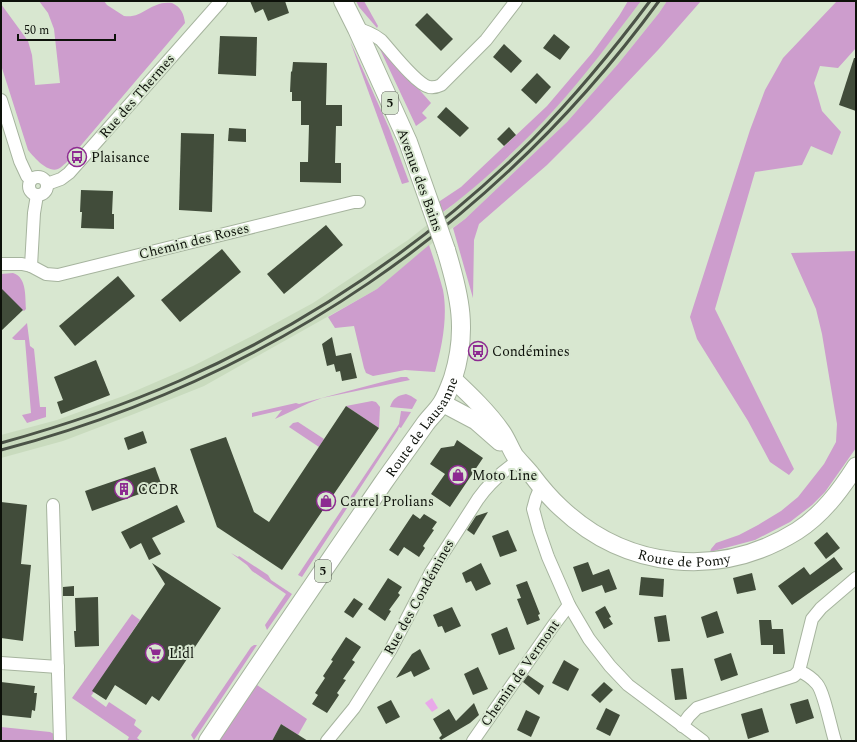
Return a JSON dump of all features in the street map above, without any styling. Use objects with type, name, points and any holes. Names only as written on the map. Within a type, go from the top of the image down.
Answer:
[{"type":"main road","name":"Avenue des Bains","points":[[343,1],[408,142],[446,250]]},
{"type":"main road","name":"Route de Lausanne","points":[[208,741],[301,602],[432,414],[442,403],[453,379],[460,349],[462,328],[460,304],[446,250]]},
{"type":"main road","name":"Route de Pomy","points":[[453,379],[488,414],[502,432],[517,458]]},
{"type":"main road","name":"Route de Pomy","points":[[442,403],[476,421],[517,458],[560,507],[581,525],[600,538],[622,548],[637,554],[671,561],[711,561],[737,557],[755,552],[777,542],[798,530],[829,503],[856,466]]},
{"type":"street","name":"Rue des Thermes","points":[[47,184],[61,179],[69,173],[221,1]]},
{"type":"street","points":[[357,29],[368,31],[381,40],[418,81],[430,88],[436,87],[441,84],[486,40],[516,1]]},
{"type":"street","points":[[1,100],[20,161],[30,180]]},
{"type":"street","points":[[35,177],[40,177],[47,184],[47,190],[37,196],[30,191],[28,185],[30,180],[35,177]]},
{"type":"street","points":[[31,266],[34,213],[37,196]]},
{"type":"street","name":"Chemin des Roses","points":[[1,264],[22,264],[31,266],[46,274],[58,275],[220,234],[359,202]]},
{"type":"street","name":"Rue des Condémines","points":[[327,741],[354,708],[373,678],[391,649],[431,572],[472,508],[486,488],[517,458]]},
{"type":"street","points":[[541,486],[536,498],[534,510],[536,520],[548,557],[569,605],[589,639],[610,666],[628,685],[682,726],[696,739]]},
{"type":"street","points":[[53,505],[60,741]]},
{"type":"street","points":[[682,726],[697,708],[794,676],[799,671],[812,618],[821,608],[855,580]]},
{"type":"street","name":"Chemin de Vermont","points":[[473,741],[569,605]]},
{"type":"street","points":[[1,663],[58,667]]},
{"type":"street","points":[[799,671],[810,677],[818,685],[822,694],[834,741]]},
{"type":"shaded area","points":[[39,1],[104,1],[107,5],[124,16],[137,15],[158,4],[172,3],[182,11],[185,23],[66,163],[54,170],[41,164],[28,150],[1,65],[1,4],[28,41],[32,55],[35,85],[60,83],[54,29],[48,13]]},
{"type":"shaded area","points":[[356,1],[364,1],[378,26],[377,28],[359,7]]},
{"type":"shaded area","points":[[628,1],[641,1],[588,70],[554,110],[497,167],[467,194],[435,218],[431,207],[461,187],[547,106],[592,53]]},
{"type":"shaded area","points":[[641,1],[667,1],[618,64],[567,122],[465,219],[441,236],[377,289],[204,386],[63,441],[1,458],[1,435],[57,420],[126,395],[193,366],[313,303],[408,240],[450,207],[506,159],[554,110],[602,52]]},
{"type":"shaded area","points":[[667,1],[701,1],[658,50],[589,123],[547,165],[479,224],[474,240],[473,298],[453,228],[465,219],[567,122],[618,64]]},
{"type":"shaded area","points":[[837,1],[856,1],[856,48],[838,68],[820,66],[814,83],[822,111],[841,132],[832,155],[811,146],[802,165],[755,172],[715,309],[794,469],[789,475],[770,462],[748,421],[697,339],[690,317],[750,130],[765,90],[783,58]]},
{"type":"shaded area","points":[[350,41],[389,128],[409,182],[402,184]]},
{"type":"shaded area","points":[[378,45],[380,45],[431,103],[422,113],[427,118],[416,126]]},
{"type":"shaded area","points":[[429,245],[443,290],[445,311],[444,331],[435,372],[405,370],[373,376],[366,373],[354,326],[335,328],[328,317],[377,289]]},
{"type":"shaded area","points":[[856,251],[856,448],[825,492],[812,505],[790,522],[755,540],[710,552],[716,543],[739,535],[758,525],[781,511],[798,497],[824,464],[836,442],[837,424],[822,334],[816,309],[791,253]]},
{"type":"shaded area","points":[[13,273],[18,275],[23,283],[26,309],[24,311],[1,293],[1,274]]},
{"type":"shaded area","points":[[27,323],[30,346],[34,349],[40,407],[46,407],[46,417],[27,423],[22,415],[31,413],[25,340],[15,340],[12,338]]},
{"type":"shaded area","points":[[401,377],[407,377],[410,380],[322,398],[275,419],[282,410],[252,417],[252,413],[296,403],[299,404]]},
{"type":"shaded area","points":[[406,394],[417,400],[412,409],[390,407],[392,401]]},
{"type":"shaded area","points":[[372,401],[376,402],[380,407],[379,428],[346,406]]},
{"type":"shaded area","points":[[401,411],[411,412],[401,428],[399,427],[302,577],[298,575],[399,424]]},
{"type":"shaded area","points":[[298,422],[324,439],[319,447],[289,427],[293,423]]},
{"type":"shaded area","points":[[231,553],[238,557],[239,556],[268,575],[271,580],[292,594],[267,630],[265,625],[286,594],[252,571],[247,565]]},
{"type":"shaded area","points":[[132,614],[140,620],[91,696],[106,707],[109,702],[136,720],[134,725],[142,731],[137,738],[141,741],[127,741],[129,737],[72,698]]},
{"type":"shaded area","points":[[257,645],[194,740],[191,735],[251,647]]},
{"type":"shaded area","points":[[257,685],[307,719],[298,735],[281,724],[272,741],[217,741]]},
{"type":"shaded area","points":[[432,698],[438,708],[432,712],[425,703]]},
{"type":"shaded area","points":[[1,727],[50,732],[54,734],[55,741],[1,741]]},
{"type":"building","points":[[250,1],[285,1],[289,13],[268,21],[263,9],[255,13]]},
{"type":"building","points":[[427,13],[453,39],[441,51],[415,25]]},
{"type":"building","points":[[554,34],[570,47],[560,60],[543,48]]},
{"type":"building","points":[[220,36],[257,37],[256,76],[218,74]]},
{"type":"building","points":[[504,44],[522,61],[511,73],[493,57]]},
{"type":"building","points":[[854,58],[856,58],[856,111],[839,105]]},
{"type":"building","points":[[293,62],[327,63],[326,105],[342,105],[342,126],[336,126],[335,163],[341,163],[341,183],[300,182],[300,162],[308,162],[309,125],[301,125],[301,101],[292,101],[292,92],[290,92]]},
{"type":"building","points":[[537,73],[551,87],[536,104],[521,90]]},
{"type":"building","points":[[446,107],[469,128],[460,137],[437,117]]},
{"type":"building","points":[[509,127],[516,135],[504,146],[497,139]]},
{"type":"building","points":[[229,128],[246,129],[246,142],[228,141]]},
{"type":"building","points":[[181,133],[214,134],[212,212],[179,210]]},
{"type":"building","points":[[81,190],[113,191],[112,214],[114,214],[114,229],[81,228]]},
{"type":"building","points":[[326,225],[343,245],[284,294],[267,274]]},
{"type":"building","points":[[222,249],[241,272],[180,322],[161,300]]},
{"type":"building","points":[[118,276],[135,296],[75,346],[59,326]]},
{"type":"building","points":[[1,288],[23,310],[1,331]]},
{"type":"building","points":[[332,337],[336,356],[351,353],[357,378],[342,381],[340,371],[336,372],[334,364],[327,366],[322,344]]},
{"type":"building","points":[[96,360],[110,395],[61,414],[57,402],[63,400],[54,377]]},
{"type":"building","points":[[346,406],[379,428],[282,570],[217,527],[190,449],[226,437],[254,512],[269,522]]},
{"type":"building","points":[[143,431],[147,443],[128,450],[124,438]]},
{"type":"building","points":[[457,440],[483,458],[450,507],[431,494],[445,474],[430,464],[441,448],[454,446]]},
{"type":"building","name":"CCDR","points":[[155,467],[162,486],[92,511],[85,491]]},
{"type":"building","points":[[1,502],[27,505],[21,564],[31,565],[23,641],[1,638]]},
{"type":"building","points":[[177,505],[185,522],[152,538],[161,554],[149,560],[141,543],[130,549],[121,532]]},
{"type":"building","points":[[488,512],[474,535],[467,530],[476,516]]},
{"type":"building","points":[[413,514],[420,519],[424,514],[437,522],[432,529],[434,530],[423,546],[425,548],[419,557],[404,547],[398,556],[389,550]]},
{"type":"building","points":[[508,530],[517,551],[500,557],[492,536]]},
{"type":"building","points":[[827,532],[840,548],[826,559],[814,543]]},
{"type":"building","points":[[834,557],[843,569],[792,605],[778,586],[804,567],[810,575]]},
{"type":"building","points":[[588,562],[593,575],[609,569],[617,589],[605,593],[602,585],[582,592],[573,567]]},
{"type":"building","name":"Lidl","points":[[152,563],[221,608],[159,701],[152,696],[146,705],[115,685],[106,700],[92,691],[165,584]]},
{"type":"building","points":[[481,563],[491,584],[476,591],[471,581],[466,583],[462,573]]},
{"type":"building","points":[[752,573],[756,590],[737,594],[733,578]]},
{"type":"building","points":[[641,577],[664,579],[663,597],[639,595]]},
{"type":"building","points":[[388,578],[402,587],[398,593],[400,595],[389,610],[391,611],[385,621],[368,609]]},
{"type":"building","points":[[527,581],[540,614],[538,615],[540,620],[527,625],[517,599],[521,598],[516,585]]},
{"type":"building","points":[[74,586],[74,596],[63,596],[63,587]]},
{"type":"building","points":[[98,597],[99,646],[75,647],[75,598]]},
{"type":"building","points":[[354,598],[363,604],[353,618],[344,612]]},
{"type":"building","points":[[605,606],[611,617],[609,618],[613,624],[604,629],[595,612]]},
{"type":"building","points":[[452,607],[461,626],[445,633],[442,626],[438,627],[433,615]]},
{"type":"building","points":[[717,611],[724,633],[707,638],[701,617]]},
{"type":"building","points":[[666,615],[670,641],[658,642],[654,617]]},
{"type":"building","points":[[759,620],[771,620],[772,629],[783,629],[785,654],[773,654],[773,645],[761,645]]},
{"type":"building","points":[[507,627],[515,649],[499,655],[491,634]]},
{"type":"building","points":[[346,637],[361,647],[352,660],[355,662],[343,679],[346,680],[337,693],[339,695],[327,713],[312,704],[318,695],[315,693],[325,678],[323,676],[333,661],[331,660]]},
{"type":"building","points":[[420,649],[430,669],[414,677],[411,671],[396,678],[412,654]]},
{"type":"building","points":[[731,653],[738,675],[721,681],[714,659]]},
{"type":"building","points":[[564,660],[579,669],[568,691],[552,683]]},
{"type":"building","points":[[478,667],[488,689],[473,695],[464,674]]},
{"type":"building","points":[[683,668],[687,699],[675,700],[671,669]]},
{"type":"building","points":[[528,675],[544,686],[539,695],[523,682]]},
{"type":"building","points":[[1,682],[35,686],[34,693],[37,693],[35,711],[32,710],[31,718],[1,715]]},
{"type":"building","points":[[604,682],[613,690],[600,703],[591,695]]},
{"type":"building","points":[[808,699],[814,718],[796,724],[790,704]]},
{"type":"building","points":[[391,700],[400,717],[386,724],[377,707]]},
{"type":"building","points":[[474,703],[479,715],[470,723],[441,740],[439,738],[442,735],[433,719],[449,709],[456,721]]},
{"type":"building","points":[[606,708],[620,715],[610,736],[596,729]]},
{"type":"building","points":[[762,708],[769,732],[748,739],[741,714]]},
{"type":"building","points":[[526,710],[540,717],[531,737],[517,730]]},
{"type":"building","points":[[281,724],[308,741],[272,741]]},
{"type":"railway","points":[[1,443],[92,415],[179,381],[276,333],[322,306],[367,276],[411,245],[453,211],[494,176],[533,139],[594,72],[650,1]]},
{"type":"railway","points":[[1,450],[99,420],[194,382],[284,336],[369,283],[450,223],[525,155],[595,81],[659,1]]},
{"type":"place","name":"Plaisance","points":[[77,157]]},
{"type":"place","name":"Condémines","points":[[478,351]]},
{"type":"place","name":"Moto Line","points":[[458,475]]},
{"type":"place","name":"CCDR","points":[[124,489]]},
{"type":"place","name":"Carrel Prolians","points":[[326,501]]},
{"type":"place","name":"Lidl","points":[[155,653]]}]
